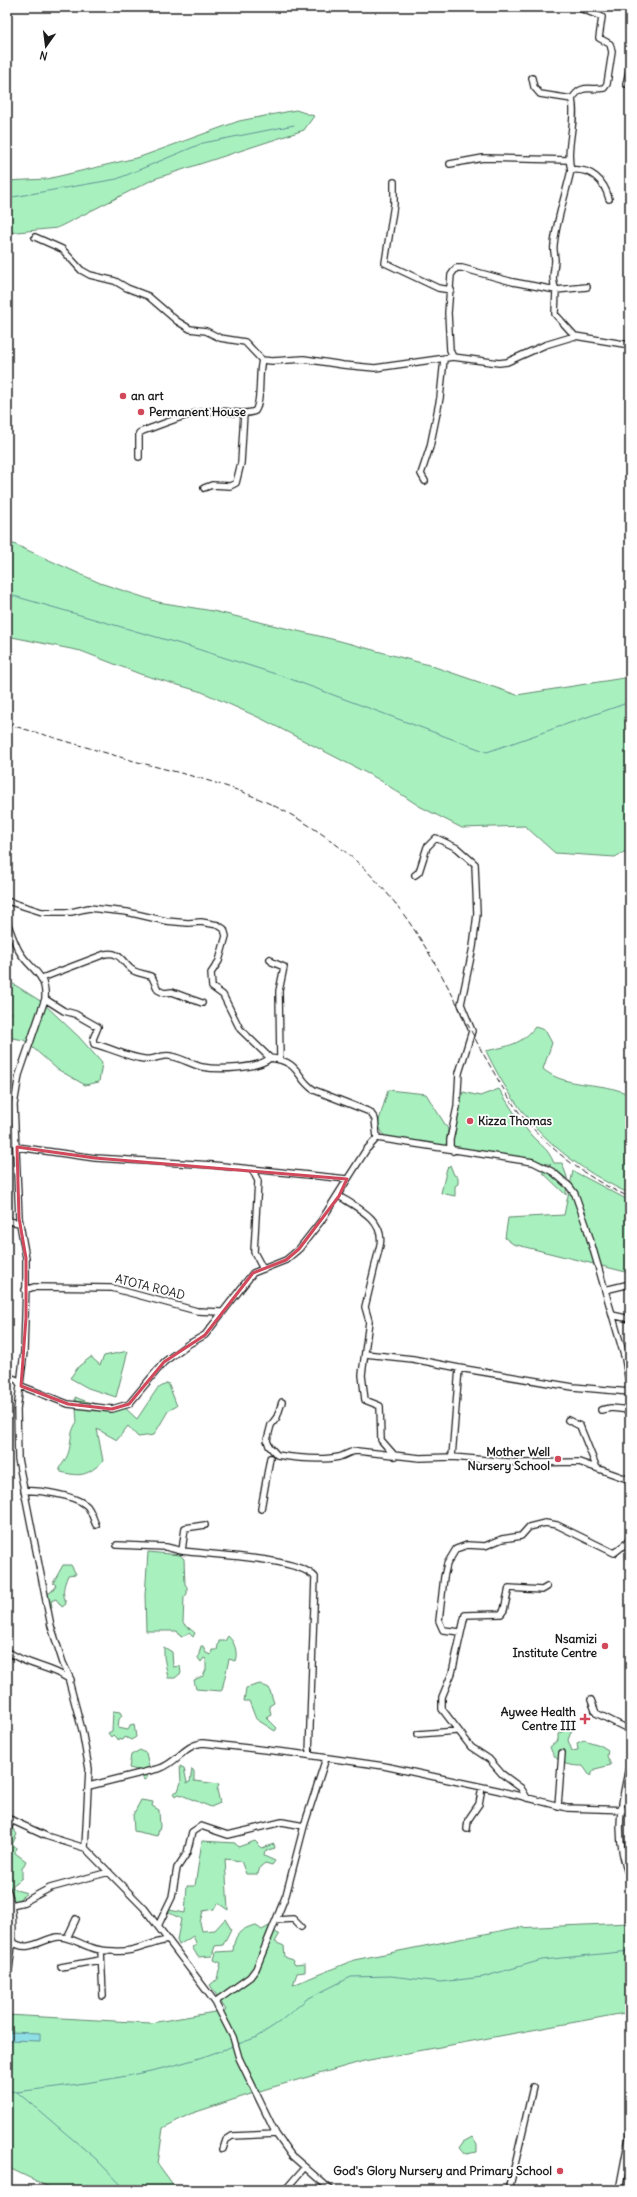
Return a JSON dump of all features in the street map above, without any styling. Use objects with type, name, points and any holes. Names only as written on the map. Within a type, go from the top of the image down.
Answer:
[{"type":"street","points":[[575,336],[555,314],[556,290],[552,274],[555,258],[554,246],[558,220],[563,208],[571,170],[568,160],[575,112],[572,99],[578,91],[583,88],[604,88],[607,84],[612,52],[612,46],[599,38],[602,17],[577,7]]},
{"type":"street","points":[[626,84],[630,68]]},
{"type":"street","points":[[532,78],[534,87],[540,94],[572,99]]},
{"type":"street","points":[[450,164],[483,158],[568,160]]},
{"type":"street","points":[[571,170],[582,169],[599,178],[609,199]]},
{"type":"street","points":[[394,182],[394,204],[385,263],[438,288],[451,290]]},
{"type":"street","points":[[35,237],[62,249],[84,272],[95,277],[115,281],[127,288],[148,296],[177,321],[190,328],[206,331],[220,338],[245,342],[262,360],[283,362],[304,359],[343,366],[375,368],[454,357],[492,363],[507,362],[538,348],[575,336],[630,345]]},
{"type":"street","points":[[454,357],[450,350],[448,323],[451,275],[456,268],[462,268],[513,282],[556,290],[587,288]]},
{"type":"street","points":[[425,481],[421,474],[430,447],[440,398],[444,359]]},
{"type":"street","points":[[139,457],[138,433],[199,412],[229,411],[244,413],[251,412],[257,408],[258,378],[262,360]]},
{"type":"street","points":[[204,488],[217,484],[230,486],[236,483],[241,463],[244,413]]},
{"type":"street","points":[[415,875],[419,872],[429,843],[436,838],[457,848],[475,864],[477,910],[474,943],[460,1004],[472,1031],[459,1073],[457,1107],[450,1140],[452,1151]]},
{"type":"street","points":[[7,901],[42,912],[71,912],[89,908],[127,912],[166,921],[188,923],[201,922],[222,927],[226,936],[220,961],[211,973],[212,986],[224,997],[240,1029],[270,1058],[280,1060],[294,1067],[314,1090],[370,1112],[375,1119],[377,1138],[366,1150],[347,1178],[339,1196],[321,1222],[294,1254],[277,1264],[253,1273],[221,1312],[205,1336],[187,1345],[164,1362],[127,1406],[101,1409],[68,1404],[21,1386],[17,1380],[7,1376]]},
{"type":"street","points":[[7,922],[20,951],[42,978],[46,989],[45,998],[17,1083],[14,1105],[20,1223],[26,1258],[26,1318],[17,1418],[18,1459],[51,1626],[63,1664],[71,1680],[69,1681],[80,1718],[88,1761],[85,1848]]},
{"type":"street","points":[[42,978],[105,954],[113,953],[123,959],[134,971],[152,977],[158,990],[164,993],[172,992],[202,1003]]},
{"type":"street","points":[[270,959],[272,962],[284,966],[279,991],[280,1060]]},
{"type":"street","points":[[45,998],[64,1011],[75,1014],[98,1027],[93,1038],[94,1043],[110,1047],[129,1056],[148,1060],[161,1055],[170,1056],[208,1067],[248,1067],[264,1062],[270,1058]]},
{"type":"street","points":[[377,1138],[452,1151],[533,1162],[549,1170],[567,1183],[573,1190],[580,1207],[625,1359],[630,1388]]},
{"type":"street","points":[[17,1147],[95,1158],[252,1169],[347,1178]]},
{"type":"street","points":[[252,1169],[258,1181],[254,1252],[263,1269]]},
{"type":"street","points":[[339,1196],[369,1216],[376,1223],[381,1240],[365,1307],[369,1321],[362,1375],[364,1399],[380,1406],[381,1440],[396,1456]]},
{"type":"street","points":[[7,1221],[20,1223]]},
{"type":"street","points":[[605,1290],[630,1284]]},
{"type":"street","name":"ATOTA ROAD","points":[[25,1290],[34,1286],[112,1288],[197,1311],[221,1312]]},
{"type":"street","points":[[612,1315],[630,1319]]},
{"type":"street","points":[[365,1354],[413,1359],[573,1387],[630,1392]]},
{"type":"street","points":[[452,1457],[459,1368]]},
{"type":"street","points":[[282,1402],[277,1417],[271,1425],[267,1440],[275,1454],[301,1458],[333,1457],[357,1451],[420,1458],[452,1457],[509,1462],[579,1462],[596,1466],[615,1476],[630,1480]]},
{"type":"street","points":[[602,1410],[611,1408],[630,1410]]},
{"type":"street","points":[[568,1420],[580,1426],[596,1466]]},
{"type":"street","points":[[261,1509],[270,1458]]},
{"type":"street","points":[[24,1491],[59,1494],[81,1502],[88,1507],[96,1524]]},
{"type":"street","points":[[461,1632],[443,1630],[439,1621],[445,1572],[456,1549],[467,1545],[485,1546],[502,1539],[521,1536],[529,1527],[538,1523],[557,1526],[614,1553],[628,1542],[630,1535]]},
{"type":"street","points":[[182,1551],[186,1527],[205,1525]]},
{"type":"street","points":[[117,1545],[166,1547],[182,1551],[284,1564],[311,1573],[315,1577],[309,1755]]},
{"type":"street","points":[[527,1798],[523,1790],[502,1774],[489,1759],[474,1749],[457,1731],[441,1706],[442,1697],[452,1673],[464,1615],[495,1616],[503,1613],[510,1588],[542,1590],[547,1587]]},
{"type":"street","points":[[7,1651],[22,1660],[60,1672],[71,1680]]},
{"type":"street","points":[[591,1700],[596,1713],[630,1730]]},
{"type":"street","points":[[418,1734],[457,1731]]},
{"type":"street","points":[[88,1786],[136,1775],[166,1766],[190,1746],[204,1743],[309,1755],[384,1766],[482,1787],[558,1806],[598,1811],[620,1809],[630,1810]]},
{"type":"street","points":[[558,1806],[562,1753]]},
{"type":"street","points":[[215,2002],[253,1974],[276,1920],[288,1885],[304,1826],[326,1758]]},
{"type":"street","points":[[630,1763],[620,1809],[620,1846],[630,1879]]},
{"type":"street","points":[[467,1829],[468,1820],[478,1806],[482,1787]]},
{"type":"street","points":[[7,1831],[10,1819],[46,1836],[85,1848],[136,1900],[158,1926],[215,2002],[233,2037],[239,2058],[276,2134],[291,2154],[331,2190]]},
{"type":"street","points":[[158,1926],[172,1897],[177,1868],[186,1857],[189,1838],[194,1829],[200,1826],[228,1835],[282,1822],[304,1826]]},
{"type":"street","points":[[9,1905],[28,1900],[56,1887],[109,1872]]},
{"type":"street","points":[[7,1889],[11,1941],[7,1981]]},
{"type":"street","points":[[67,1938],[76,1919]]},
{"type":"street","points":[[276,1920],[293,1919],[301,1927]]},
{"type":"street","points":[[11,1941],[20,1946],[30,1946],[58,1937],[67,1938],[101,1950],[128,1951],[168,1940]]},
{"type":"street","points":[[101,1950],[100,1960],[103,1996]]},
{"type":"street","points":[[61,1967],[100,1960]]},
{"type":"street","points":[[509,2190],[533,2087]]},
{"type":"street","points":[[619,2190],[630,2132]]},
{"type":"street","points":[[223,2149],[226,2140],[232,2136],[276,2134]]},
{"type":"street","points":[[285,2190],[305,2167]]},
{"type":"highlighted area","points":[[17,1147],[95,1158],[347,1179],[339,1196],[299,1249],[286,1260],[253,1273],[205,1335],[164,1362],[129,1404],[112,1409],[68,1404],[21,1386],[26,1318],[26,1258],[19,1218]]},
{"type":"green space","points":[[296,110],[314,116],[304,130],[154,179],[57,228],[7,233],[7,181],[47,179],[140,157],[239,121]]},
{"type":"green space","points":[[7,541],[100,583],[158,602],[213,611],[340,641],[429,665],[517,695],[630,677],[630,849],[615,857],[555,853],[525,826],[462,828],[419,806],[378,779],[260,718],[202,692],[140,674],[81,651],[7,636]]},
{"type":"green space","points":[[7,980],[42,1002],[79,1037],[102,1063],[99,1082],[85,1085],[57,1069],[24,1040],[7,1037]]},
{"type":"green space","points":[[535,1027],[545,1030],[552,1043],[543,1069],[550,1074],[557,1078],[580,1084],[608,1088],[630,1094],[630,1194],[583,1167],[562,1152],[544,1136],[513,1098],[499,1076],[486,1051],[514,1044],[525,1038]]},
{"type":"green space","points":[[499,1089],[522,1124],[547,1150],[554,1163],[562,1163],[567,1177],[566,1195],[538,1168],[551,1165],[530,1159],[455,1151],[452,1140],[463,1092],[480,1096]]},
{"type":"green space","points":[[388,1090],[426,1094],[448,1129],[446,1146],[384,1136],[378,1124]]},
{"type":"green space","points":[[450,1165],[454,1175],[458,1177],[458,1184],[455,1186],[455,1196],[441,1193],[447,1168]]},
{"type":"green space","points":[[573,1171],[630,1201],[630,1273],[513,1244],[505,1238],[508,1218],[564,1215]]},
{"type":"green space","points":[[128,1351],[116,1397],[88,1388],[70,1378],[79,1366],[91,1357],[100,1365],[104,1356]]},
{"type":"green space","points":[[168,1383],[177,1406],[168,1411],[154,1435],[138,1437],[128,1426],[117,1440],[97,1429],[103,1461],[92,1470],[84,1474],[79,1475],[61,1472],[59,1468],[67,1455],[72,1433],[77,1422],[75,1397],[87,1402],[110,1406],[123,1406],[137,1419],[157,1389]]},
{"type":"green space","points":[[148,1552],[180,1555],[184,1559],[187,1594],[184,1597],[183,1623],[195,1633],[193,1637],[189,1633],[181,1637],[177,1631],[146,1631],[145,1595]]},
{"type":"green space","points":[[63,1565],[71,1565],[76,1574],[68,1575],[65,1583],[64,1596],[66,1604],[62,1607],[56,1599],[51,1601],[52,1607],[48,1608],[45,1595],[51,1592],[56,1585],[53,1583]]},
{"type":"green space","points":[[228,1636],[234,1644],[236,1658],[235,1661],[229,1659],[222,1690],[196,1689],[194,1680],[203,1676],[206,1670],[206,1659],[204,1658],[201,1662],[198,1658],[201,1646],[203,1646],[206,1653],[211,1655],[212,1650],[217,1650],[219,1641],[225,1641]]},
{"type":"green space","points":[[164,1647],[172,1652],[173,1667],[180,1666],[181,1673],[175,1678],[168,1678],[164,1657]]},
{"type":"green space","points":[[260,1684],[269,1688],[274,1703],[269,1706],[271,1714],[266,1717],[277,1728],[275,1731],[256,1719],[249,1701],[244,1701],[246,1688]]},
{"type":"green space","points":[[113,1711],[120,1712],[122,1716],[119,1719],[118,1728],[128,1730],[130,1725],[134,1724],[136,1737],[131,1740],[125,1737],[123,1740],[117,1739],[113,1735],[111,1737],[108,1733],[112,1731]]},
{"type":"green space","points":[[572,1719],[575,1721],[568,1740],[572,1751],[578,1750],[577,1743],[584,1740],[600,1745],[608,1750],[607,1756],[611,1765],[595,1769],[590,1776],[583,1766],[567,1764],[555,1757],[550,1747],[558,1740],[558,1734],[562,1733]]},
{"type":"green space","points":[[140,1750],[146,1753],[149,1766],[147,1778],[144,1780],[138,1770],[129,1768],[131,1755]]},
{"type":"green space","points":[[180,1766],[184,1768],[187,1783],[190,1782],[192,1769],[194,1771],[194,1781],[219,1784],[217,1790],[220,1803],[211,1807],[179,1794],[175,1796],[173,1793],[178,1791],[181,1782]]},
{"type":"green space","points":[[141,1800],[153,1802],[152,1806],[159,1810],[160,1827],[157,1836],[134,1831],[133,1815]]},
{"type":"green space","points":[[12,1828],[17,1834],[12,1845],[16,1847],[15,1853],[26,1861],[22,1869],[22,1878],[12,1886],[16,1890],[27,1893],[13,1904],[7,1895],[7,1835]]},
{"type":"green space","points":[[202,1841],[235,1843],[238,1847],[255,1841],[262,1848],[274,1844],[275,1848],[265,1851],[264,1856],[275,1861],[272,1865],[265,1863],[260,1867],[258,1874],[246,1874],[241,1861],[225,1859],[228,1910],[218,1903],[214,1909],[203,1911],[200,1922],[202,1931],[215,1930],[225,1919],[231,1929],[223,1945],[215,1946],[212,1956],[198,1957],[192,1947],[197,1945],[193,1936],[179,1945],[177,1940],[181,1919],[168,1912],[169,1910],[185,1913],[187,1886],[195,1886]]},
{"type":"green space","points":[[630,1923],[630,2012],[364,2061],[266,2089],[190,2114],[163,2128],[158,2164],[177,2190],[55,2190],[7,2167],[7,2015],[151,2023],[226,2010],[210,1985],[217,1979],[221,1963],[214,1960],[216,1952],[233,1951],[236,1937],[245,1928],[255,1925],[262,1930],[269,1926],[279,1935],[275,1942],[284,1946],[285,1957],[292,1960],[295,1965],[305,1964],[305,1972],[297,1973],[293,1985],[354,1960],[515,1928]]},
{"type":"green space","points":[[472,2137],[477,2145],[477,2152],[466,2154],[460,2147],[463,2142]]},
{"type":"water","points":[[8,2032],[40,2033],[40,2041],[7,2040]]},
{"type":"waterway","points":[[7,198],[117,179],[203,143],[294,125]]},
{"type":"waterway","points":[[7,594],[191,647],[285,677],[487,752],[627,703],[630,704]]},
{"type":"waterway","points":[[7,1012],[12,1013]]},
{"type":"waterway","points":[[238,2044],[255,2038],[278,2023],[307,1999],[351,1977],[391,1976],[440,1982],[483,1977],[542,1960],[630,1951]]},
{"type":"waterway","points":[[7,2090],[16,2092],[126,2076],[180,2064],[233,2046]]},
{"type":"waterway","points":[[17,2092],[96,2159],[126,2190]]},
{"type":"railway","points":[[7,724],[225,786],[289,813],[309,825],[347,853],[380,885],[410,923],[447,985],[500,1084],[522,1116],[545,1141],[572,1163],[600,1182],[630,1197]]},
{"type":"place","name":"an art","points":[[123,396]]},
{"type":"place","name":"Permanent House","points":[[141,412]]},
{"type":"place","name":"Kizza Thomas","points":[[470,1121]]},
{"type":"place","name":"Mother Well Nursery School","points":[[558,1459]]},
{"type":"place","name":"Nsamizi Institute Centre","points":[[605,1646]]},
{"type":"place","name":"Aywee Health Centre III","points":[[585,1719]]},
{"type":"place","name":"God's Glory Nursery and Primary School","points":[[560,2171]]}]
